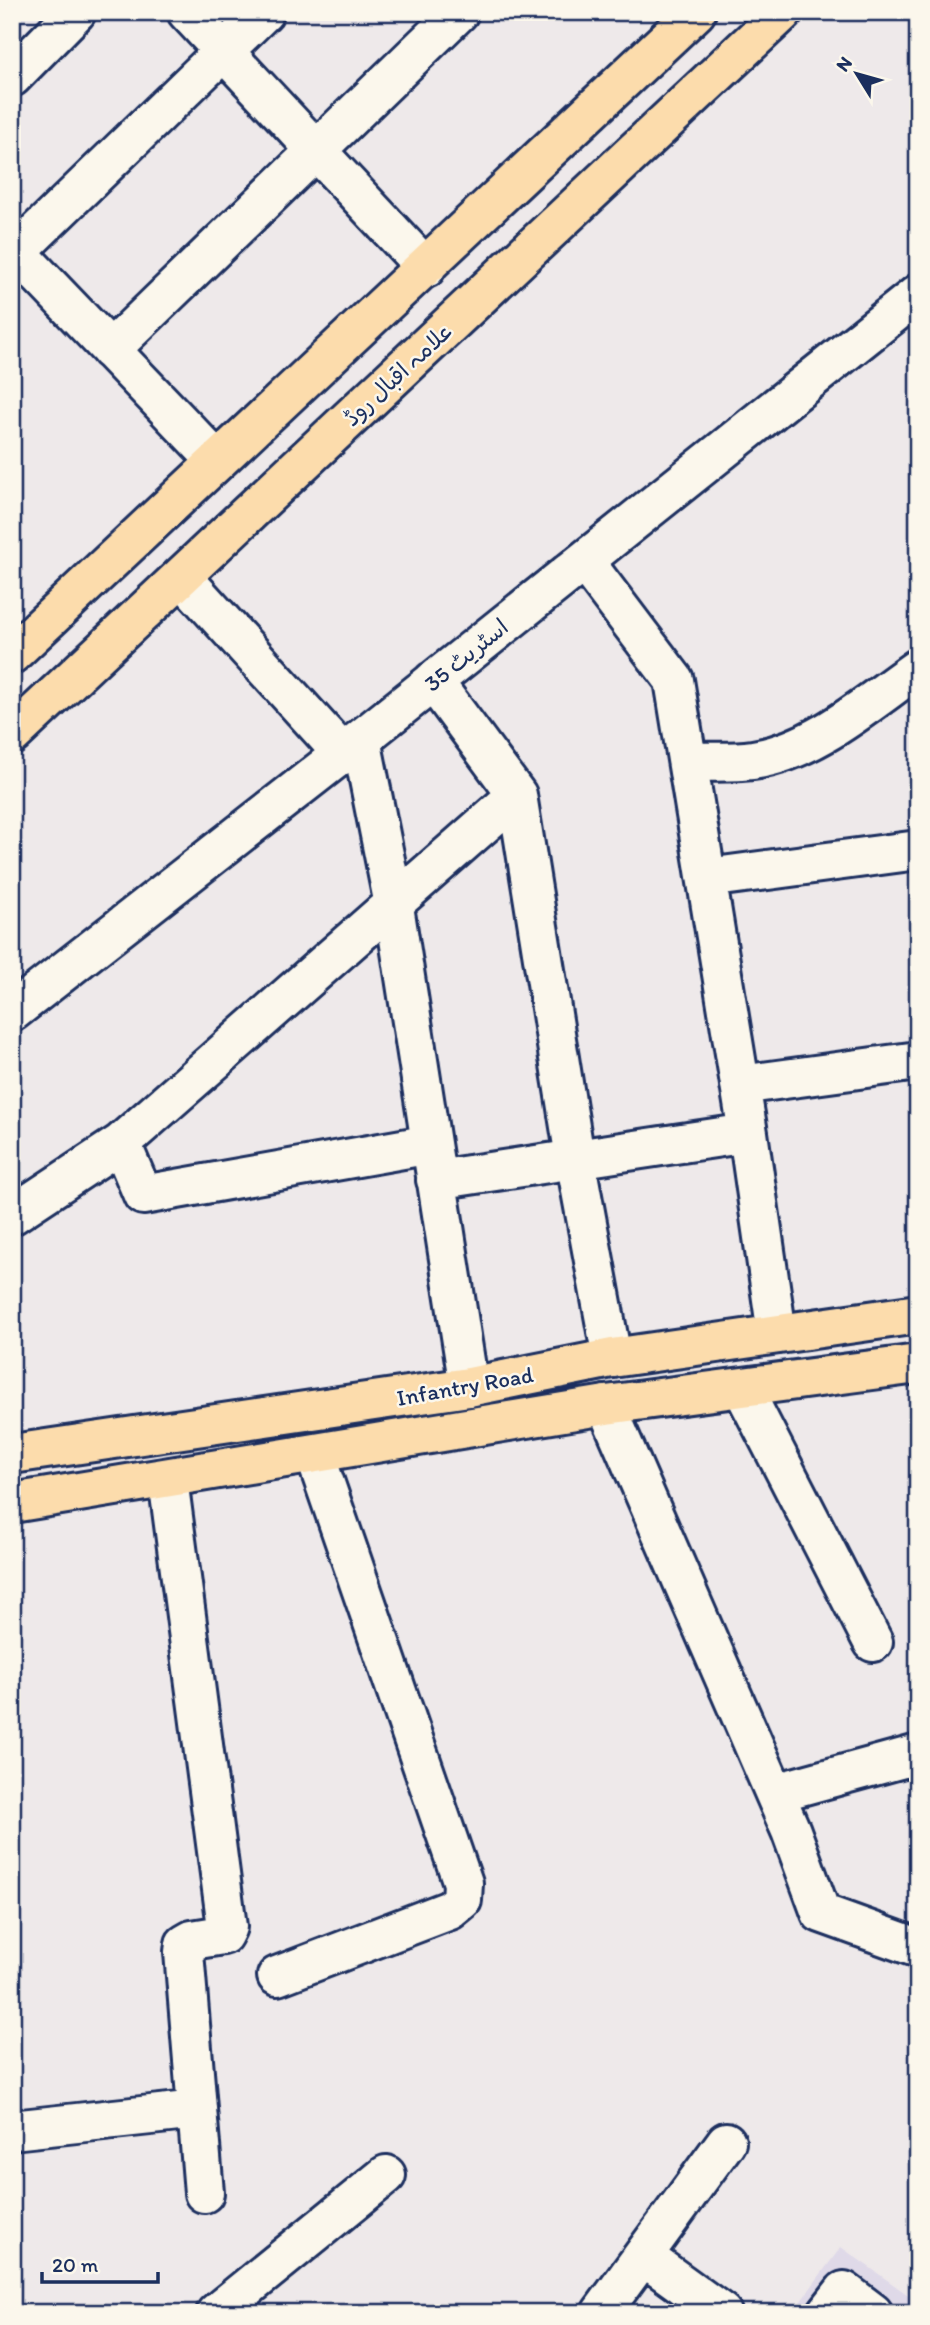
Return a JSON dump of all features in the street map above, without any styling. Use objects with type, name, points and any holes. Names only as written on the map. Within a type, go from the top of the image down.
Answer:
[{"type":"main road","points":[[12,654],[696,12]]},
{"type":"main road","name":"علامہ اقبال روڈ","points":[[12,736],[783,12]]},
{"type":"main road","points":[[341,348],[383,388]]},
{"type":"main road","name":"Infantry Road","points":[[13,1454],[469,1387],[612,1358],[918,1314]]},
{"type":"main road","name":"Infantry Road","points":[[15,1503],[606,1405],[743,1390],[918,1364]]},
{"type":"main road","points":[[13,1454],[15,1503]]},
{"type":"street","points":[[16,66],[76,12]]},
{"type":"street","points":[[187,12],[426,268]]},
{"type":"street","points":[[217,461],[14,252],[264,12]]},
{"type":"street","points":[[110,350],[459,12]]},
{"type":"street","name":"اسٹریٹ 35","points":[[12,1012],[352,746],[918,294]]},
{"type":"street","points":[[584,561],[674,680],[748,1133],[777,1334]]},
{"type":"street","points":[[183,578],[352,746],[394,900],[469,1387]]},
{"type":"street","points":[[688,762],[754,760],[797,746],[841,722],[918,668]]},
{"type":"street","points":[[433,681],[517,794],[575,1158],[612,1358]]},
{"type":"street","points":[[12,1215],[121,1143],[517,794]]},
{"type":"street","points":[[707,878],[918,850]]},
{"type":"street","points":[[740,1085],[918,1061]]},
{"type":"street","points":[[121,1143],[143,1195],[434,1162],[575,1158],[748,1133]]},
{"type":"street","points":[[743,1390],[873,1642]]},
{"type":"street","points":[[606,1405],[775,1793],[821,1913],[918,1948]]},
{"type":"street","points":[[277,1976],[450,1910],[462,1900],[463,1883],[315,1455]]},
{"type":"street","points":[[168,1479],[227,1927],[223,1935],[192,1940],[185,1944],[184,1952],[204,2193]]},
{"type":"street","points":[[775,1793],[918,1754]]},
{"type":"street","points":[[12,2130],[197,2110]]},
{"type":"street","points":[[601,2313],[726,2142]]},
{"type":"street","points":[[216,2313],[386,2175]]},
{"type":"street","points":[[643,2256],[722,2313]]},
{"type":"street","points":[[827,2313],[844,2291],[873,2313]]},
{"type":"shaded area","points":[[841,2247],[918,2302],[918,2313],[792,2313]]}]
